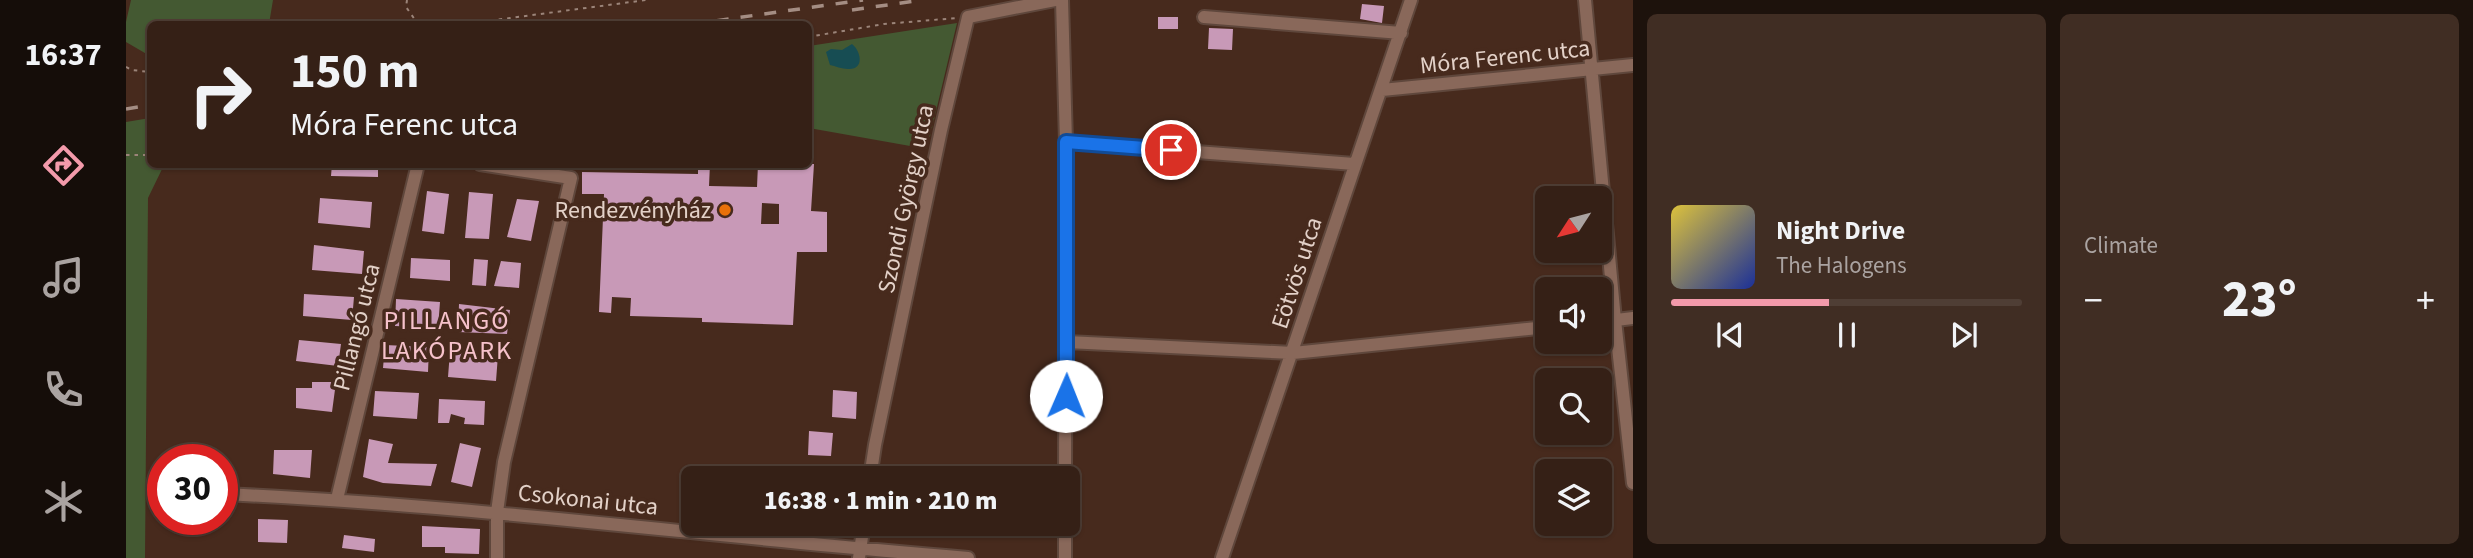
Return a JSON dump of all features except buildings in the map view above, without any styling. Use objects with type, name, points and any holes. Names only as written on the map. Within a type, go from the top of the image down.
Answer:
[{"type":"street","points":[[968,17],[1055,0]]},
{"type":"street","points":[[1062,0],[1066,142],[1065,466]]},
{"type":"street","name":"Eötvös utca","points":[[1222,558],[1411,0]]},
{"type":"street","points":[[1586,0],[1615,320],[1633,483]]},
{"type":"street","points":[[1204,16],[1401,33]]},
{"type":"street","name":"Szondi György utca","points":[[872,466],[941,130],[968,17]]},
{"type":"street","name":"Móra Ferenc utca","points":[[1382,90],[1633,65]]},
{"type":"street","points":[[1066,142],[1354,164]]},
{"type":"street","name":"Pillangó utca","points":[[337,499],[417,168]]},
{"type":"street","points":[[497,558],[497,512],[504,462],[571,178],[506,168]]},
{"type":"street","points":[[1612,320],[1633,318]]},
{"type":"street","points":[[1067,342],[1293,353],[1535,328]]},
{"type":"street","name":"Csokonai utca","points":[[238,495],[337,499],[497,512],[860,554],[968,558]]},
{"type":"street","points":[[860,554],[862,536]]},
{"type":"street","points":[[1065,536],[1065,558]]},
{"type":"path","points":[[407,0],[406,7],[416,21]]},
{"type":"path","points":[[488,21],[646,0]]},
{"type":"path","points":[[812,36],[884,24],[968,17]]},
{"type":"path","points":[[126,67],[147,72]]},
{"type":"path","points":[[126,155],[147,155]]},
{"type":"green space","points":[[131,0],[273,0],[270,21],[147,21],[147,54],[126,42],[126,22]]},
{"type":"green space","points":[[957,23],[927,149],[812,129],[812,46]]},
{"type":"green space","points":[[147,118],[147,168],[163,168],[148,198],[145,558],[126,558],[126,122]]},
{"type":"water","points":[[852,44],[859,55],[857,66],[848,69],[830,65],[826,52],[831,49],[842,50]]},
{"type":"railway","points":[[714,21],[863,0]]},
{"type":"railway","points":[[852,10],[922,0]]},
{"type":"railway","points":[[126,109],[147,106]]},
{"type":"place","name":"Rendezvényház","points":[[725,210]]},
{"type":"district","name":"PILLANGÓ LAKÓPARK","points":[[447,335]]},
{"type":"route","points":[[1066,396],[1066,142],[1171,150]]}]
